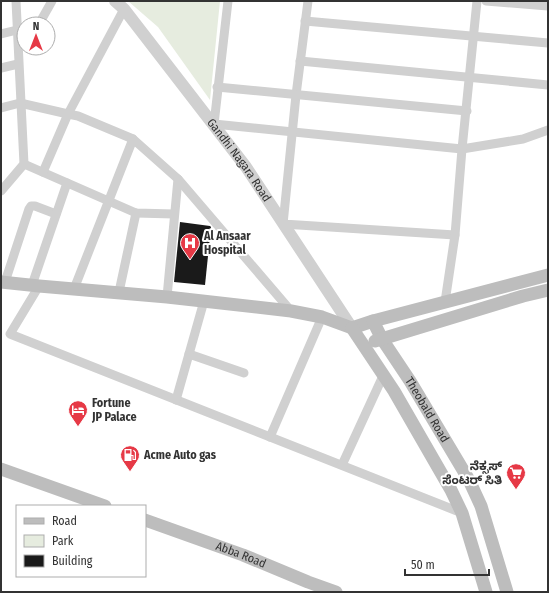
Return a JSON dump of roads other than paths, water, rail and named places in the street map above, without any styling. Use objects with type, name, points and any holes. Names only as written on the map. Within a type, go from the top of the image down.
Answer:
[{"type":"main road","points":[[3,282],[35,286],[166,296],[291,311],[322,318],[352,328],[373,321],[548,275]]},
{"type":"main road","points":[[363,344],[515,298],[548,290]]},
{"type":"main road","name":"Theobald Road","points":[[373,321],[382,339],[410,381],[469,480],[481,506],[507,592]]},
{"type":"main road","name":"Theobald Road","points":[[352,328],[383,376],[451,490],[462,513],[486,592]]},
{"type":"main road","points":[[1,469],[101,505]]},
{"type":"main road","name":"Abba Road","points":[[146,520],[243,555],[336,592]]},
{"type":"street","points":[[16,1],[17,16]]},
{"type":"street","points":[[44,16],[52,1]]},
{"type":"street","points":[[228,1],[217,87],[214,124],[462,149],[524,139],[548,130]]},
{"type":"street","points":[[308,1],[296,95],[283,224],[455,235]]},
{"type":"street","points":[[445,302],[455,235],[477,1]]},
{"type":"street","points":[[486,1],[548,6]]},
{"type":"street","points":[[43,172],[68,114],[119,5]]},
{"type":"street","name":"Gandhi Nagara Road","points":[[119,5],[214,124],[246,167],[352,328]]},
{"type":"street","points":[[305,21],[548,43]]},
{"type":"street","points":[[1,34],[16,30]]},
{"type":"street","points":[[1,191],[24,164],[18,56]]},
{"type":"street","points":[[1,68],[18,61],[20,56]]},
{"type":"street","points":[[300,61],[548,85]]},
{"type":"street","points":[[217,87],[467,111]]},
{"type":"street","points":[[1,108],[20,103],[78,116],[133,139],[178,179],[291,311]]},
{"type":"street","points":[[74,289],[133,139]]},
{"type":"street","points":[[24,164],[136,213],[174,214]]},
{"type":"street","points":[[166,296],[178,179]]},
{"type":"street","points":[[67,183],[56,214],[35,286],[10,334],[462,513]]},
{"type":"street","points":[[3,282],[31,206],[35,206],[56,214]]},
{"type":"street","points":[[119,292],[136,213]]},
{"type":"street","points":[[176,400],[204,301]]},
{"type":"street","points":[[270,437],[322,318]]},
{"type":"street","points":[[190,354],[244,373]]},
{"type":"street","points":[[342,465],[383,376]]},
{"type":"place","name":"Al Ansaar Hospital","points":[[190,260]]},
{"type":"place","name":"Fortune JP Palace","points":[[78,427]]},
{"type":"place","name":"Acme Auto gas","points":[[130,472]]},
{"type":"place","name":"ನೆಕ್ಸಸ್ ಸೆಂಟರ್ ಸಿತಿ","points":[[516,490]]}]
